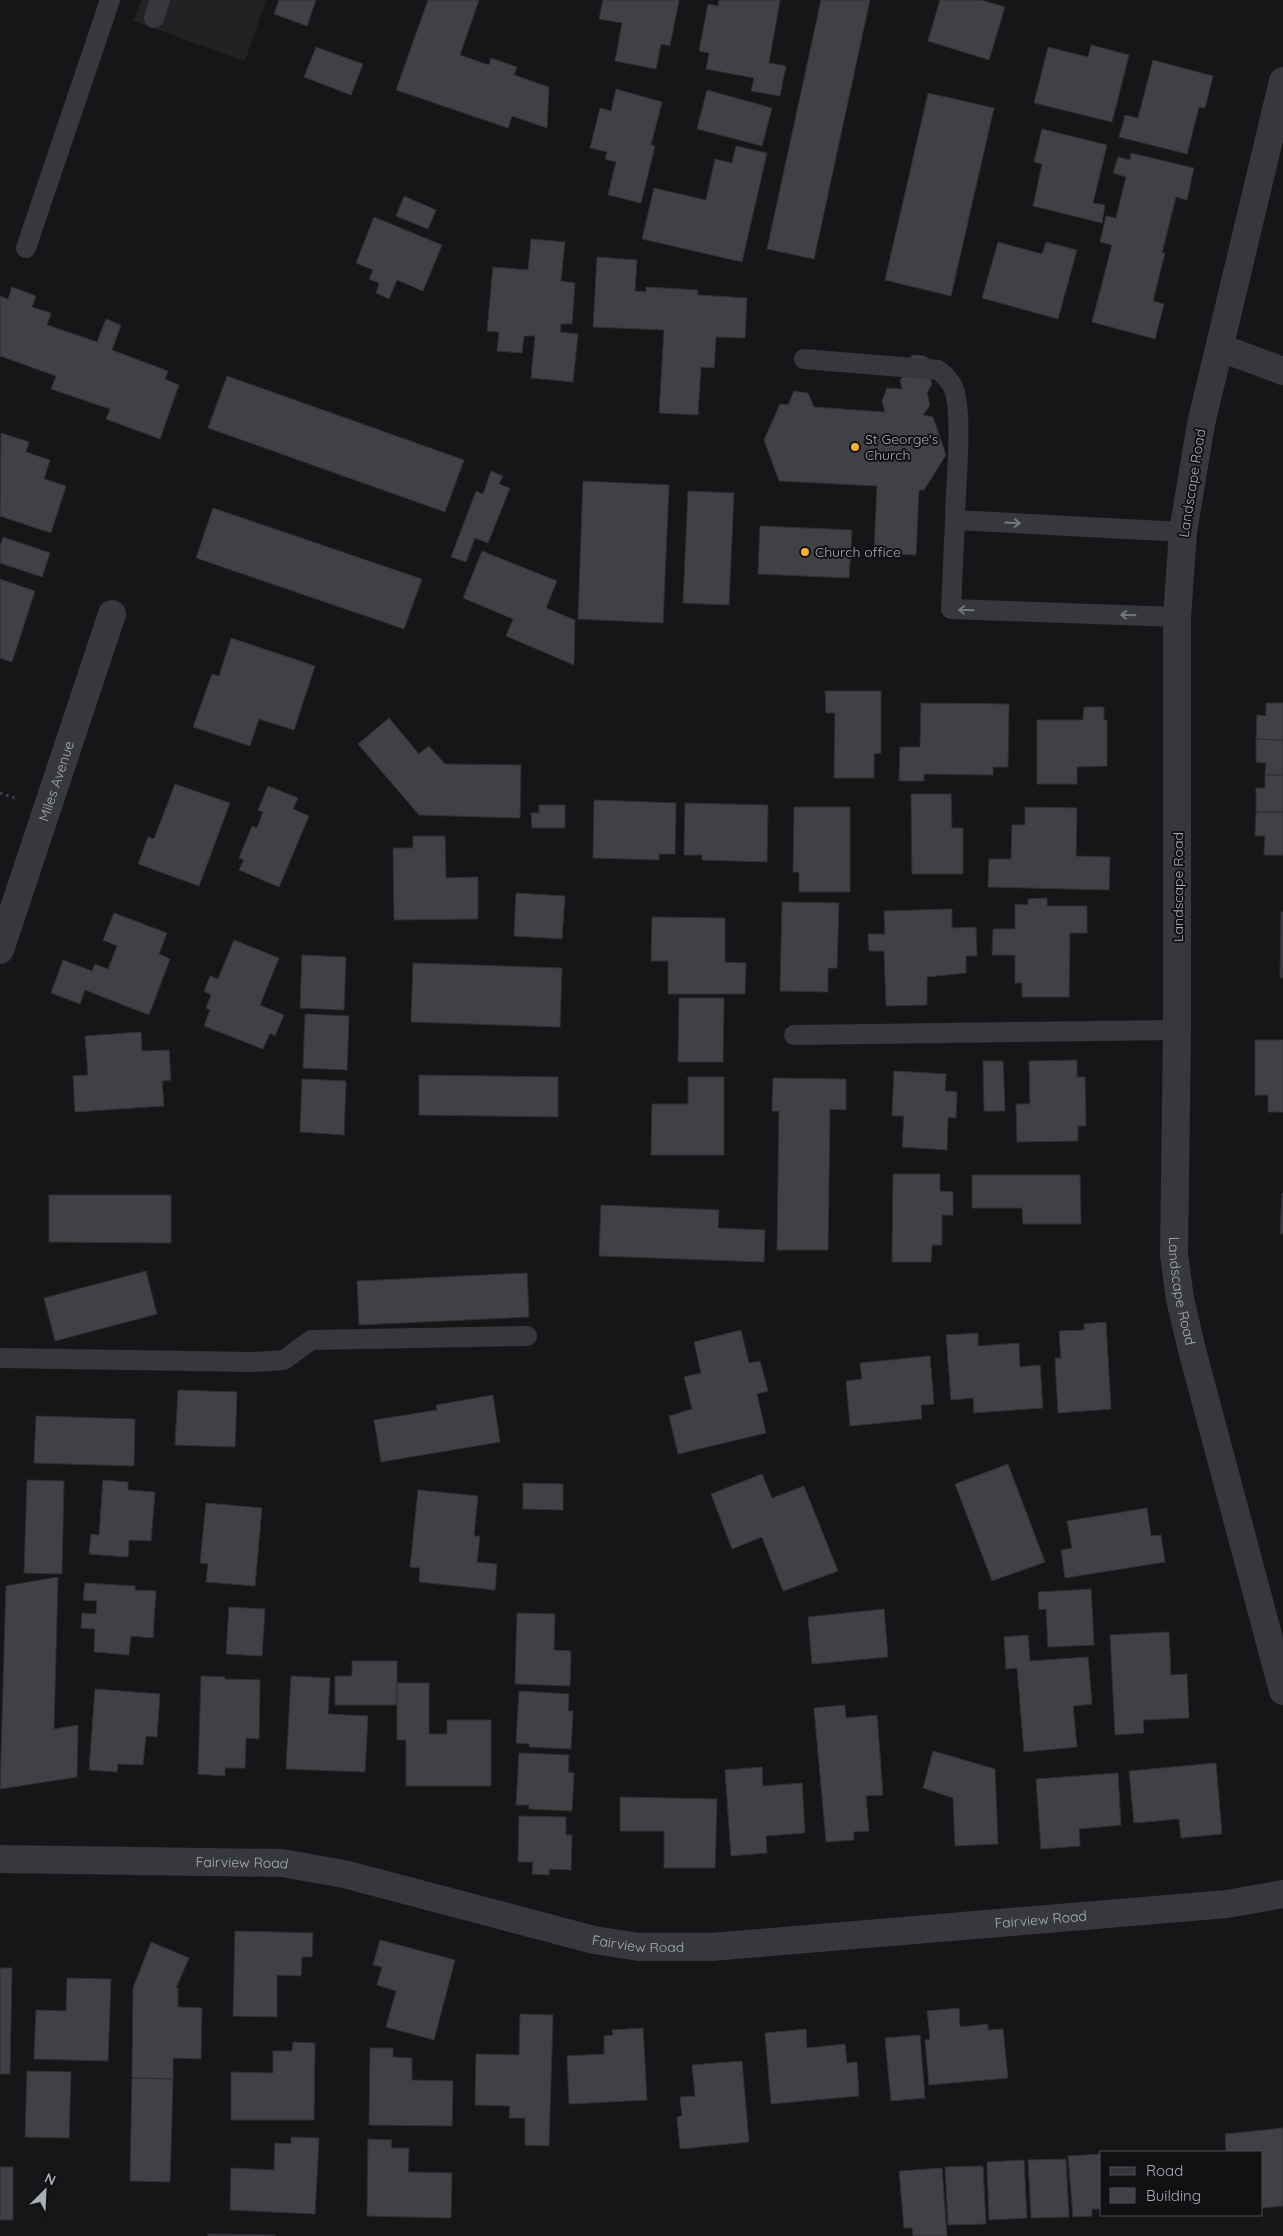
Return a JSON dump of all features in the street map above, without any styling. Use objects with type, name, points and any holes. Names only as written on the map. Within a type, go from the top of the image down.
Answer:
[{"type":"street","name":"Landscape Road","points":[[1283,81],[1202,424],[1182,532],[1177,617],[1177,1030],[1174,1255],[1180,1299],[1192,1350],[1283,1691]]},
{"type":"street","points":[[1221,348],[1283,371]]},
{"type":"street","name":"Miles Avenue","points":[[0,950],[112,614]]},
{"type":"street","name":"Fairview Road","points":[[0,1859],[282,1863],[344,1874],[594,1940],[638,1947],[710,1947],[1227,1904],[1283,1894]]},
{"type":"lane","points":[[26,248],[110,0]]},
{"type":"lane","points":[[804,359],[938,370],[947,377],[954,389],[958,414],[951,609],[1177,617]]},
{"type":"lane","points":[[955,520],[1182,532]]},
{"type":"lane","points":[[794,1035],[1177,1030]]},
{"type":"lane","points":[[0,1358],[253,1362],[284,1360],[311,1340],[527,1336]]},
{"type":"shaded area","points":[[141,0],[266,0],[245,61],[133,21]]},
{"type":"building","points":[[279,0],[316,0],[307,26],[274,14]]},
{"type":"building","points":[[428,0],[479,0],[460,55],[489,65],[491,58],[517,67],[514,75],[549,87],[547,128],[512,116],[508,128],[396,90]]},
{"type":"building","points":[[603,0],[679,0],[670,46],[661,44],[656,69],[615,61],[622,23],[599,19]]},
{"type":"building","points":[[719,0],[780,0],[769,63],[786,66],[780,96],[751,91],[754,78],[706,69],[709,53],[699,51],[708,4],[718,6]]},
{"type":"building","points":[[821,0],[870,0],[814,259],[767,249]]},
{"type":"building","points":[[940,0],[981,0],[1005,7],[989,60],[928,41]]},
{"type":"building","points":[[1091,45],[1129,55],[1112,122],[1034,103],[1048,47],[1088,57]]},
{"type":"building","points":[[316,47],[363,64],[351,95],[304,77]]},
{"type":"building","points":[[1153,60],[1213,76],[1205,108],[1199,107],[1187,154],[1119,137],[1125,115],[1138,118]]},
{"type":"building","points":[[616,89],[662,102],[651,145],[655,146],[641,203],[608,195],[616,162],[605,159],[607,152],[590,148],[600,108],[611,111]]},
{"type":"building","points":[[707,90],[772,108],[762,146],[697,129]]},
{"type":"building","points":[[928,93],[994,108],[951,296],[885,280]]},
{"type":"building","points":[[1042,129],[1107,145],[1093,203],[1105,205],[1102,223],[1033,206],[1042,164],[1034,162]]},
{"type":"building","points":[[736,146],[767,153],[742,262],[642,239],[654,188],[706,200],[715,159],[732,163]]},
{"type":"building","points":[[1131,153],[1194,168],[1187,200],[1176,197],[1162,253],[1165,253],[1153,301],[1164,304],[1155,339],[1092,322],[1112,245],[1100,242],[1106,216],[1116,218],[1126,177],[1113,173],[1118,157],[1130,160]]},
{"type":"building","points":[[404,196],[436,210],[428,229],[396,216]]},
{"type":"building","points":[[374,217],[442,245],[423,291],[397,280],[389,299],[376,293],[379,283],[369,279],[373,270],[356,263]]},
{"type":"building","points":[[531,239],[565,242],[561,281],[575,283],[572,324],[561,324],[560,332],[578,334],[573,382],[531,378],[535,336],[524,336],[522,353],[497,351],[499,332],[487,331],[493,267],[528,270]]},
{"type":"building","points":[[998,242],[1042,254],[1046,242],[1077,250],[1058,319],[982,298]]},
{"type":"building","points":[[597,257],[637,260],[635,291],[646,292],[646,287],[698,290],[698,295],[747,298],[745,338],[716,337],[714,368],[701,367],[698,415],[659,413],[664,330],[593,327]]},
{"type":"building","points":[[12,287],[36,296],[32,307],[51,313],[47,325],[97,342],[106,319],[121,325],[112,350],[168,371],[165,379],[179,385],[160,439],[106,419],[110,409],[51,389],[56,376],[0,356],[0,296],[8,299]]},
{"type":"building","name":"St George's Church","points":[[913,355],[924,356],[934,362],[928,372],[932,384],[927,393],[930,405],[923,415],[933,417],[946,455],[924,490],[919,490],[916,555],[874,553],[877,486],[779,481],[764,440],[780,404],[788,405],[794,391],[808,393],[814,407],[885,412],[882,401],[887,388],[902,389],[900,380],[907,370],[906,361]]},
{"type":"building","points":[[227,376],[464,460],[445,512],[208,428]]},
{"type":"building","points":[[1,433],[29,442],[26,452],[50,460],[44,479],[66,486],[51,533],[0,516]]},
{"type":"building","points":[[491,471],[503,476],[499,484],[510,488],[488,543],[475,538],[466,562],[451,557],[476,491],[483,494]]},
{"type":"building","points":[[583,481],[669,485],[663,623],[578,619]]},
{"type":"building","points":[[688,491],[734,493],[729,605],[683,603]]},
{"type":"building","points":[[213,508],[422,579],[404,629],[196,558]]},
{"type":"building","name":"Church office","points":[[760,526],[852,530],[849,578],[758,574]]},
{"type":"building","points":[[3,537],[50,553],[42,577],[0,563],[0,546]]},
{"type":"building","points":[[482,551],[557,581],[546,608],[575,620],[574,665],[506,636],[513,619],[463,598]]},
{"type":"building","points":[[0,579],[35,591],[12,662],[0,658]]},
{"type":"building","points":[[231,638],[315,666],[294,730],[259,719],[250,746],[193,727],[212,674],[219,676]]},
{"type":"building","points":[[825,691],[881,691],[881,753],[874,754],[874,778],[834,778],[835,713],[826,713]]},
{"type":"building","points":[[921,703],[1009,704],[1008,767],[993,767],[993,775],[924,774],[924,781],[899,781],[900,747],[920,747]]},
{"type":"building","points":[[1266,703],[1283,703],[1283,740],[1256,739],[1257,715],[1266,716]]},
{"type":"building","points":[[1084,707],[1104,707],[1104,720],[1107,720],[1107,766],[1077,767],[1077,784],[1037,784],[1037,720],[1083,720]]},
{"type":"building","points":[[389,718],[419,754],[429,746],[445,764],[521,765],[520,818],[419,815],[358,744]]},
{"type":"building","points":[[1256,739],[1283,740],[1283,775],[1265,775],[1266,763],[1256,762]]},
{"type":"building","points":[[1265,775],[1283,775],[1283,812],[1256,812],[1256,788],[1265,788]]},
{"type":"building","points":[[175,784],[230,803],[199,886],[138,864],[148,837],[154,839]]},
{"type":"building","points":[[268,786],[298,798],[293,809],[309,816],[279,887],[239,870],[244,860],[239,858],[252,826],[257,828],[263,812],[258,810]]},
{"type":"building","points":[[911,794],[951,794],[952,828],[963,828],[963,874],[912,874]]},
{"type":"building","points":[[594,800],[676,803],[675,854],[659,854],[659,860],[593,858]]},
{"type":"building","points":[[685,803],[768,805],[767,862],[702,860],[702,855],[684,855]]},
{"type":"building","points":[[539,805],[565,805],[565,828],[532,828],[531,813],[539,813]]},
{"type":"building","points":[[794,807],[850,807],[850,892],[799,892],[799,872],[793,872]]},
{"type":"building","points":[[1025,807],[1077,808],[1076,856],[1110,857],[1109,890],[988,887],[989,859],[1011,859],[1012,825],[1025,825]]},
{"type":"building","points":[[1256,812],[1283,812],[1283,855],[1264,855],[1265,836],[1255,836]]},
{"type":"building","points":[[413,836],[445,836],[446,878],[478,877],[478,919],[394,920],[393,848],[413,848]]},
{"type":"building","points":[[516,893],[565,896],[562,939],[514,936]]},
{"type":"building","points":[[1047,898],[1047,906],[1087,906],[1087,933],[1070,933],[1069,997],[1022,997],[1022,983],[1015,983],[1015,955],[992,955],[993,929],[1015,929],[1015,904],[1028,905],[1028,899]]},
{"type":"building","points":[[782,902],[839,903],[837,968],[828,968],[828,992],[780,991]]},
{"type":"building","points":[[952,909],[952,928],[976,927],[977,956],[966,956],[966,973],[927,977],[927,1005],[886,1006],[884,951],[869,951],[868,934],[885,934],[884,911]]},
{"type":"building","points":[[1281,912],[1283,912],[1283,978],[1280,978]]},
{"type":"building","points":[[114,913],[167,933],[159,954],[170,959],[149,1015],[85,990],[80,1004],[51,993],[63,960],[92,971],[95,964],[108,969],[117,946],[103,940]]},
{"type":"building","points":[[652,917],[725,918],[725,962],[746,963],[745,994],[668,994],[668,961],[651,961]]},
{"type":"building","points":[[234,940],[279,958],[260,1005],[284,1015],[275,1036],[270,1033],[263,1049],[204,1026],[210,1010],[206,1008],[211,995],[204,991],[210,976],[218,979]]},
{"type":"building","points":[[302,955],[346,957],[344,1010],[300,1008]]},
{"type":"building","points":[[413,963],[562,968],[560,1027],[411,1022]]},
{"type":"building","points":[[679,998],[724,998],[723,1062],[678,1062]]},
{"type":"building","points":[[305,1014],[349,1016],[347,1070],[303,1068]]},
{"type":"building","points":[[141,1032],[142,1051],[169,1050],[171,1080],[162,1081],[164,1106],[75,1112],[73,1076],[88,1075],[85,1036]]},
{"type":"building","points":[[1255,1040],[1283,1040],[1283,1112],[1268,1112],[1268,1095],[1255,1095]]},
{"type":"building","points":[[1077,1060],[1077,1077],[1085,1077],[1086,1126],[1078,1126],[1078,1141],[1017,1142],[1016,1104],[1030,1104],[1029,1061]]},
{"type":"building","points":[[983,1061],[1003,1061],[1005,1111],[984,1111]]},
{"type":"building","points":[[894,1071],[946,1074],[945,1091],[957,1092],[956,1118],[948,1117],[947,1150],[902,1147],[904,1116],[892,1116]]},
{"type":"building","points":[[419,1075],[558,1077],[558,1117],[419,1115]]},
{"type":"building","points":[[688,1077],[724,1077],[724,1155],[651,1155],[652,1104],[688,1104]]},
{"type":"building","points":[[773,1078],[846,1079],[846,1110],[830,1109],[828,1250],[777,1250],[779,1111],[772,1111]]},
{"type":"building","points":[[302,1079],[346,1081],[344,1135],[300,1132]]},
{"type":"building","points":[[893,1174],[940,1174],[940,1191],[953,1192],[953,1215],[942,1215],[942,1245],[932,1245],[931,1262],[892,1262]]},
{"type":"building","points":[[972,1175],[1080,1175],[1081,1224],[1023,1224],[1022,1208],[972,1208]]},
{"type":"building","points":[[1282,1193],[1283,1234],[1280,1234]]},
{"type":"building","points":[[49,1195],[171,1195],[171,1243],[49,1242]]},
{"type":"building","points":[[601,1205],[719,1210],[718,1228],[765,1230],[764,1262],[599,1256]]},
{"type":"building","points":[[146,1271],[157,1314],[55,1341],[44,1298]]},
{"type":"building","points":[[527,1273],[529,1317],[359,1325],[357,1281]]},
{"type":"building","points":[[1106,1322],[1111,1409],[1058,1413],[1055,1358],[1061,1358],[1059,1331],[1084,1330],[1084,1324]]},
{"type":"building","points":[[741,1330],[749,1363],[760,1361],[768,1391],[757,1394],[766,1433],[678,1454],[669,1416],[692,1409],[684,1377],[701,1373],[694,1342]]},
{"type":"building","points":[[978,1333],[978,1346],[1019,1343],[1020,1367],[1040,1365],[1043,1408],[974,1413],[973,1398],[951,1400],[946,1335]]},
{"type":"building","points":[[930,1356],[934,1404],[921,1405],[922,1419],[850,1426],[846,1381],[862,1379],[860,1363]]},
{"type":"building","points":[[178,1390],[237,1392],[235,1447],[175,1445]]},
{"type":"building","points":[[493,1395],[500,1442],[381,1462],[374,1420],[437,1410],[436,1405]]},
{"type":"building","points":[[36,1416],[135,1419],[134,1466],[34,1463]]},
{"type":"building","points":[[1008,1464],[1045,1562],[992,1581],[955,1484]]},
{"type":"building","points":[[762,1474],[772,1498],[804,1486],[838,1571],[783,1591],[762,1537],[732,1549],[711,1494]]},
{"type":"building","points":[[27,1480],[64,1481],[62,1574],[24,1573]]},
{"type":"building","points":[[103,1480],[128,1482],[128,1490],[155,1492],[151,1541],[129,1540],[128,1557],[89,1554],[91,1534],[99,1535]]},
{"type":"building","points":[[523,1483],[563,1484],[563,1510],[523,1509]]},
{"type":"building","points":[[418,1490],[478,1496],[474,1536],[480,1536],[477,1562],[497,1564],[495,1590],[419,1582],[420,1568],[410,1567]]},
{"type":"building","points":[[206,1503],[262,1508],[255,1586],[206,1582],[208,1564],[200,1563]]},
{"type":"building","points":[[1147,1508],[1151,1536],[1161,1535],[1165,1562],[1065,1578],[1061,1550],[1072,1548],[1067,1521]]},
{"type":"building","points":[[58,1577],[54,1729],[78,1725],[77,1777],[0,1789],[6,1586]]},
{"type":"building","points":[[85,1583],[135,1586],[135,1590],[156,1591],[153,1638],[131,1636],[129,1655],[94,1652],[95,1629],[81,1628],[82,1613],[96,1614],[97,1601],[83,1600]]},
{"type":"building","points":[[1091,1589],[1094,1645],[1048,1647],[1046,1609],[1039,1610],[1038,1592]]},
{"type":"building","points":[[229,1607],[265,1609],[262,1656],[226,1654]]},
{"type":"building","points":[[884,1609],[888,1657],[812,1664],[808,1617]]},
{"type":"building","points":[[517,1613],[555,1614],[554,1650],[571,1651],[570,1686],[515,1684]]},
{"type":"building","points":[[1169,1632],[1171,1675],[1187,1674],[1189,1718],[1143,1720],[1144,1733],[1115,1735],[1110,1635]]},
{"type":"building","points":[[1028,1635],[1030,1661],[1088,1657],[1092,1704],[1073,1706],[1077,1747],[1024,1752],[1017,1668],[1006,1669],[1004,1637]]},
{"type":"building","points":[[352,1661],[397,1661],[397,1705],[335,1705],[335,1676],[352,1676]]},
{"type":"building","points":[[201,1676],[260,1680],[259,1739],[246,1738],[245,1768],[225,1768],[225,1776],[198,1774]]},
{"type":"building","points":[[291,1676],[330,1678],[328,1714],[368,1716],[365,1772],[286,1769]]},
{"type":"building","points":[[397,1683],[429,1683],[429,1734],[447,1734],[447,1720],[491,1720],[491,1786],[406,1786],[406,1740],[397,1740]]},
{"type":"building","points":[[95,1689],[160,1694],[157,1737],[146,1736],[143,1765],[118,1764],[117,1772],[89,1770]]},
{"type":"building","points":[[519,1691],[569,1694],[568,1711],[573,1711],[571,1749],[529,1747],[530,1744],[516,1743]]},
{"type":"building","points":[[845,1705],[846,1718],[877,1715],[883,1795],[866,1796],[869,1831],[853,1832],[854,1840],[826,1842],[814,1708]]},
{"type":"building","points":[[933,1751],[995,1769],[998,1844],[955,1846],[953,1798],[923,1788]]},
{"type":"building","points":[[519,1753],[569,1755],[568,1772],[574,1773],[572,1811],[529,1809],[529,1805],[516,1805]]},
{"type":"building","points":[[1216,1763],[1222,1834],[1181,1838],[1179,1819],[1134,1823],[1129,1771]]},
{"type":"building","points":[[762,1767],[763,1786],[802,1783],[805,1833],[766,1836],[767,1853],[731,1856],[725,1770]]},
{"type":"building","points":[[1118,1773],[1121,1825],[1079,1829],[1080,1846],[1041,1849],[1036,1779]]},
{"type":"building","points":[[620,1797],[717,1799],[715,1868],[664,1868],[664,1831],[620,1831]]},
{"type":"building","points":[[519,1816],[566,1817],[566,1835],[572,1835],[571,1870],[549,1869],[549,1875],[532,1874],[533,1862],[518,1862]]},
{"type":"building","points":[[235,1931],[313,1933],[312,1957],[302,1957],[301,1976],[277,1975],[277,2017],[233,2016]]},
{"type":"building","points":[[380,1940],[455,1960],[434,2040],[386,2027],[396,1991],[377,1985],[382,1967],[373,1965]]},
{"type":"building","points":[[151,1942],[189,1958],[176,1988],[178,1988],[178,2007],[202,2008],[201,2059],[173,2058],[173,2079],[132,2078],[133,1988]]},
{"type":"building","points":[[0,1968],[12,1968],[10,2074],[0,2074]]},
{"type":"building","points":[[67,1978],[111,1979],[108,2061],[34,2059],[36,2010],[66,2011]]},
{"type":"building","points":[[959,2008],[960,2027],[988,2024],[988,2030],[1003,2029],[1008,2078],[929,2085],[925,2040],[930,2039],[927,2011]]},
{"type":"building","points":[[520,2014],[553,2015],[549,2146],[525,2145],[525,2118],[509,2118],[510,2106],[475,2105],[476,2054],[519,2055]]},
{"type":"building","points":[[643,2028],[647,2100],[569,2104],[567,2056],[604,2054],[604,2036],[613,2035],[612,2030]]},
{"type":"building","points":[[806,2029],[807,2048],[845,2044],[847,2063],[857,2062],[859,2096],[771,2104],[765,2033]]},
{"type":"building","points":[[920,2035],[925,2098],[891,2101],[885,2038]]},
{"type":"building","points":[[293,2042],[315,2043],[314,2120],[231,2120],[231,2072],[273,2073],[273,2051],[292,2051]]},
{"type":"building","points":[[370,2048],[393,2048],[393,2057],[412,2058],[412,2080],[453,2081],[452,2126],[369,2125]]},
{"type":"building","points":[[742,2061],[749,2142],[680,2149],[677,2117],[682,2116],[680,2097],[695,2096],[692,2065]]},
{"type":"building","points":[[27,2071],[71,2072],[69,2138],[25,2137]]},
{"type":"building","points":[[132,2078],[173,2079],[170,2182],[130,2181]]},
{"type":"building","points":[[1283,2128],[1283,2206],[1263,2208],[1263,2151],[1226,2151],[1225,2134]]},
{"type":"building","points":[[291,2137],[319,2138],[315,2214],[230,2210],[231,2168],[274,2170],[275,2143],[291,2144]]},
{"type":"building","points":[[368,2139],[392,2140],[391,2148],[409,2148],[408,2172],[452,2173],[451,2218],[367,2216]]},
{"type":"building","points":[[1100,2154],[1100,2209],[1092,2209],[1092,2216],[1073,2217],[1068,2156]]},
{"type":"building","points":[[1066,2159],[1069,2217],[1031,2218],[1028,2160]]},
{"type":"building","points":[[1024,2160],[1027,2218],[989,2220],[987,2162]]},
{"type":"building","points":[[983,2166],[986,2224],[948,2225],[945,2167]]},
{"type":"building","points":[[0,2167],[13,2167],[13,2220],[0,2220]]},
{"type":"building","points":[[942,2168],[947,2236],[913,2236],[912,2228],[904,2228],[899,2171]]},
{"type":"building","points":[[208,2234],[275,2235],[275,2236],[208,2236]]},
{"type":"place","name":"St George's Church","points":[[855,447]]},
{"type":"place","name":"Church office","points":[[805,552]]}]
